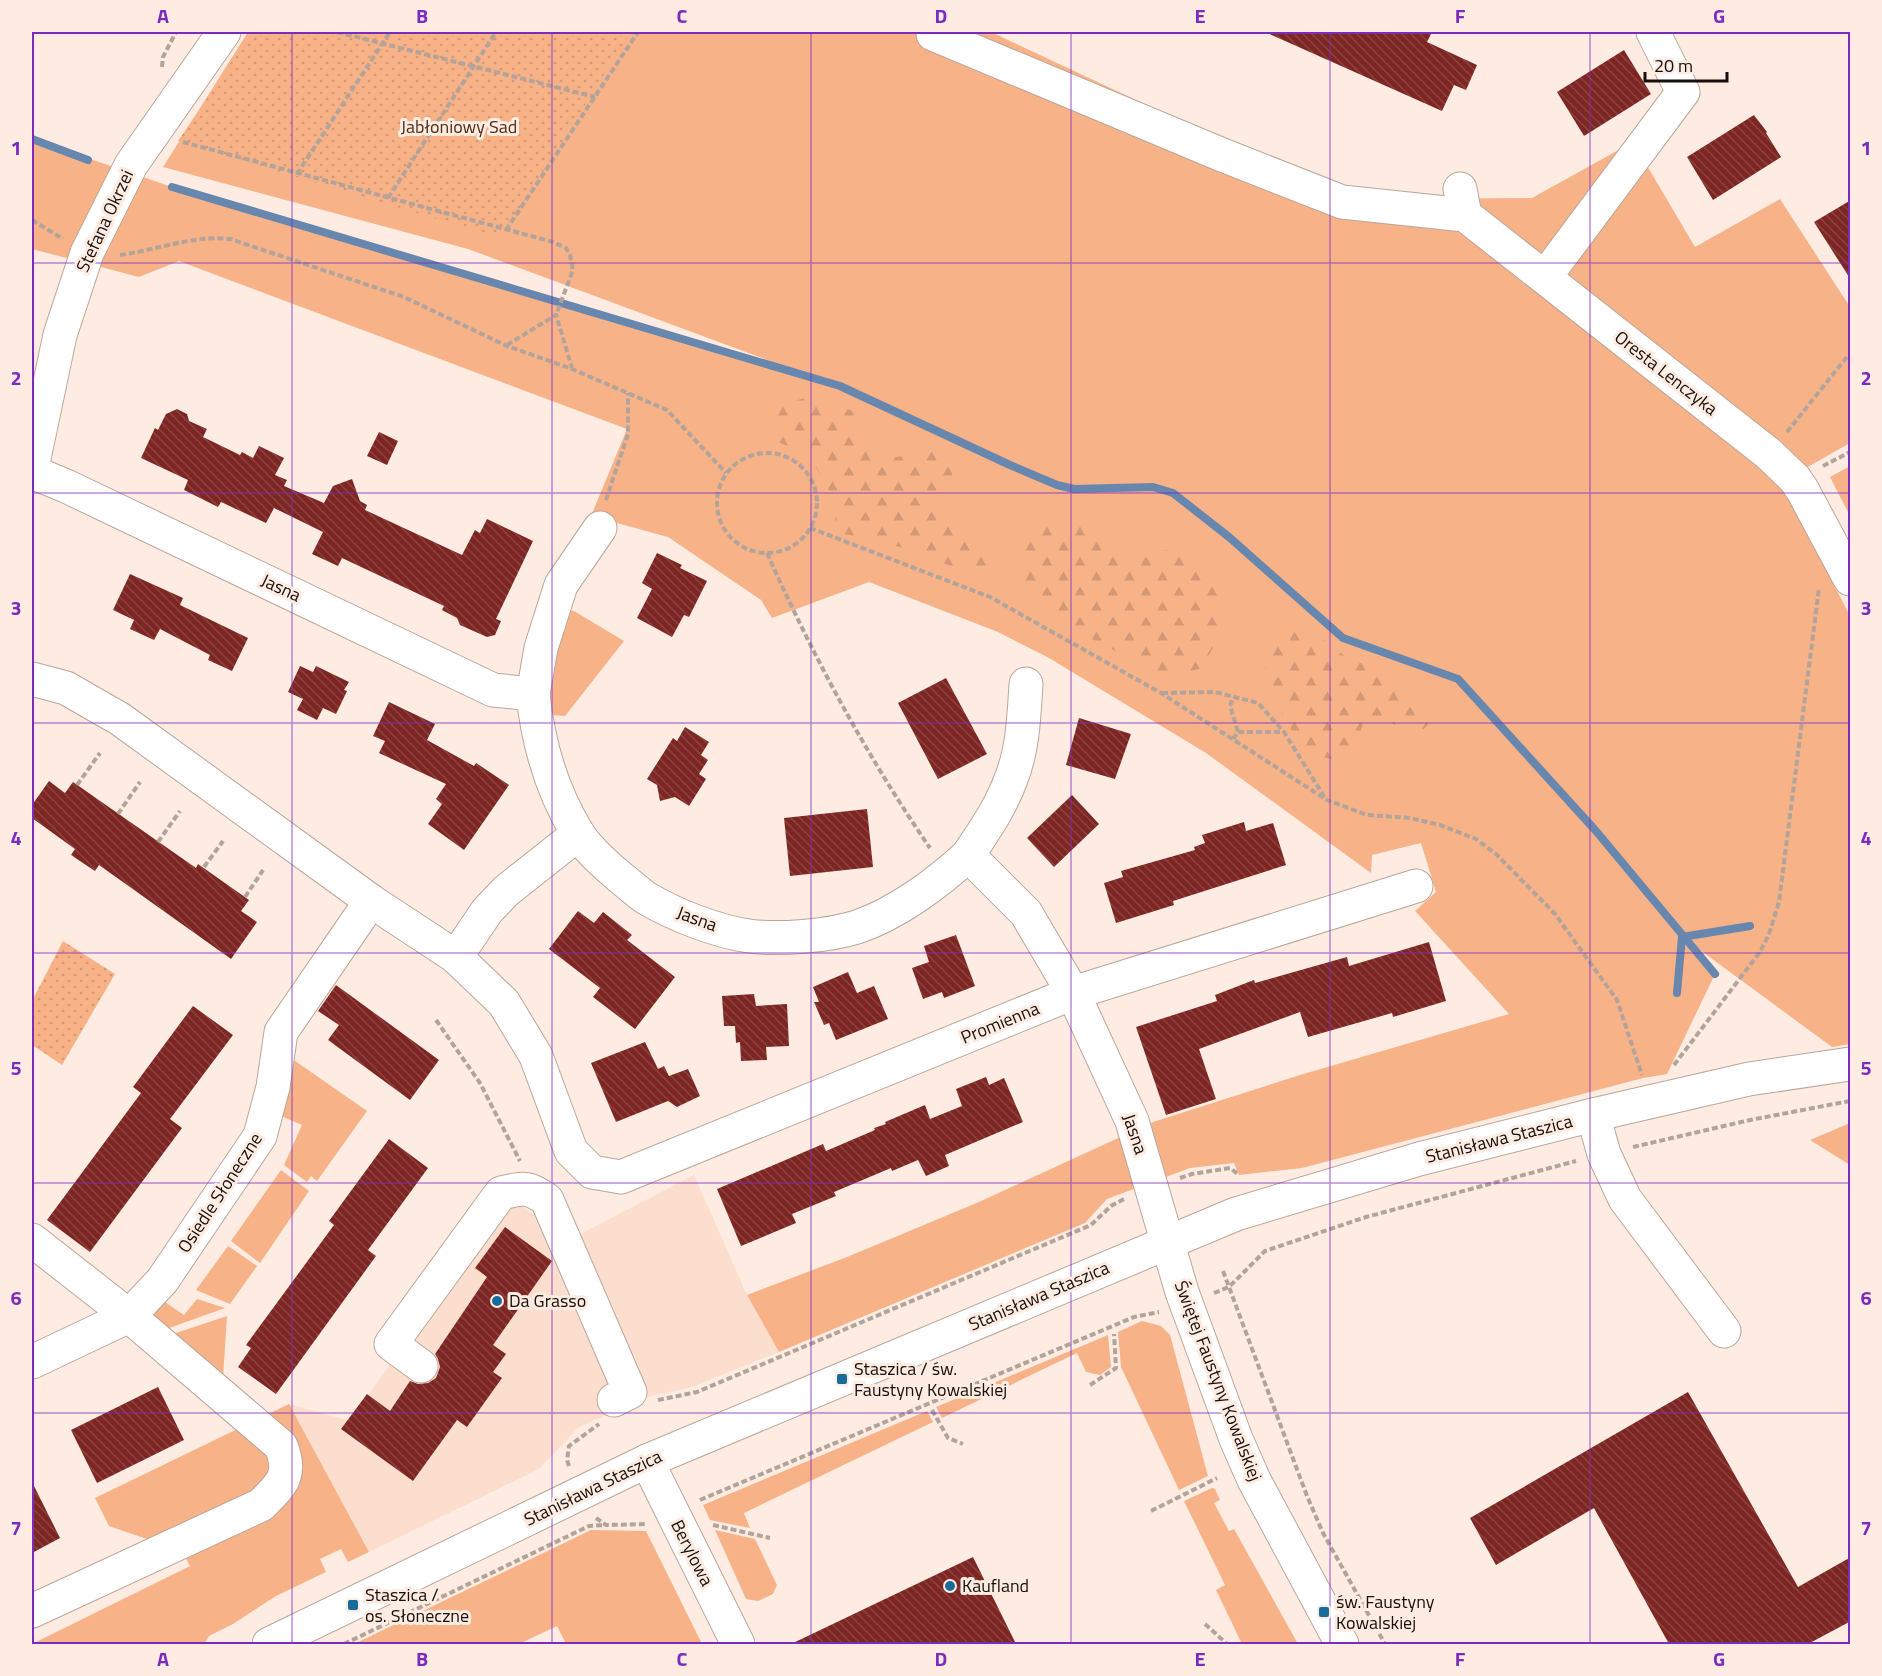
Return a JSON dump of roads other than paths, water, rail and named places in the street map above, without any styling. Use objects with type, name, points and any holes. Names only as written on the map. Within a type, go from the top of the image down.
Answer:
[{"type":"street","name":"Stefana Okrzei","points":[[32,470],[60,335],[87,253],[131,165],[224,32]]},
{"type":"street","points":[[1545,277],[1683,92],[1653,32]]},
{"type":"street","name":"Oresta Lenczyka","points":[[933,34],[1220,154],[1342,202],[1462,202],[1545,277],[1769,454],[1795,479],[1844,566]]},
{"type":"street","name":"Jasna","points":[[32,470],[493,690],[533,694]]},
{"type":"street","name":"Jasna","points":[[600,528],[561,585],[541,648],[533,694],[536,730],[546,767],[578,834],[608,867],[646,897],[696,922],[749,936],[806,936],[858,927],[903,905],[958,865],[1001,802],[1012,778],[1024,727],[1026,684]]},
{"type":"street","points":[[32,679],[66,688],[120,719],[371,901],[456,957],[487,911],[506,891],[578,834]]},
{"type":"street","name":"Jasna","points":[[958,865],[1026,913],[1073,993],[1132,1121],[1169,1242]]},
{"type":"street","name":"Promienna","points":[[456,957],[504,1003],[536,1056],[571,1150],[592,1172],[621,1177],[1073,993],[1416,886]]},
{"type":"street","name":"Osiedle Słoneczne","points":[[32,1362],[129,1316],[162,1281],[260,1136],[273,1087],[281,1032],[371,901]]},
{"type":"street","name":"Stanisława Staszica","points":[[269,1644],[647,1461],[1236,1214],[1419,1159],[1593,1115],[1749,1079],[1851,1064]]},
{"type":"street","points":[[1593,1115],[1604,1154],[1626,1199],[1724,1331]]},
{"type":"street","points":[[421,1365],[391,1344],[501,1193],[523,1188],[533,1190],[548,1200],[630,1392],[610,1410]]},
{"type":"street","points":[[32,1240],[129,1316],[281,1446],[287,1467],[284,1479],[261,1505],[32,1611]]},
{"type":"street","name":"Świętej Faustyny Kowalskiej","points":[[1169,1242],[1182,1292],[1236,1439],[1254,1480],[1342,1644]]},
{"type":"street","name":"Berylowa","points":[[647,1461],[738,1644]]},
{"type":"waterway","points":[[32,139],[88,160]]},
{"type":"waterway","points":[[172,187],[840,386],[1057,485],[1074,489],[1153,487],[1173,493],[1229,537],[1343,638],[1458,679],[1596,831],[1715,974]]},
{"type":"waterway","points":[[1677,993],[1682,937],[1750,926]]},
{"type":"place","name":"Da Grasso","points":[[497,1301]]},
{"type":"place","name":"Staszica / św. Faustyny Kowalskiej","points":[[842,1379]]},
{"type":"place","name":"Kaufland","points":[[950,1586]]},
{"type":"place","name":"Staszica / os. Słoneczne","points":[[353,1605]]},
{"type":"place","name":"św. Faustyny Kowalskiej","points":[[1324,1612]]},
{"type":"park label","name":"Jabłoniowy Sad","points":[[459,127]]}]
